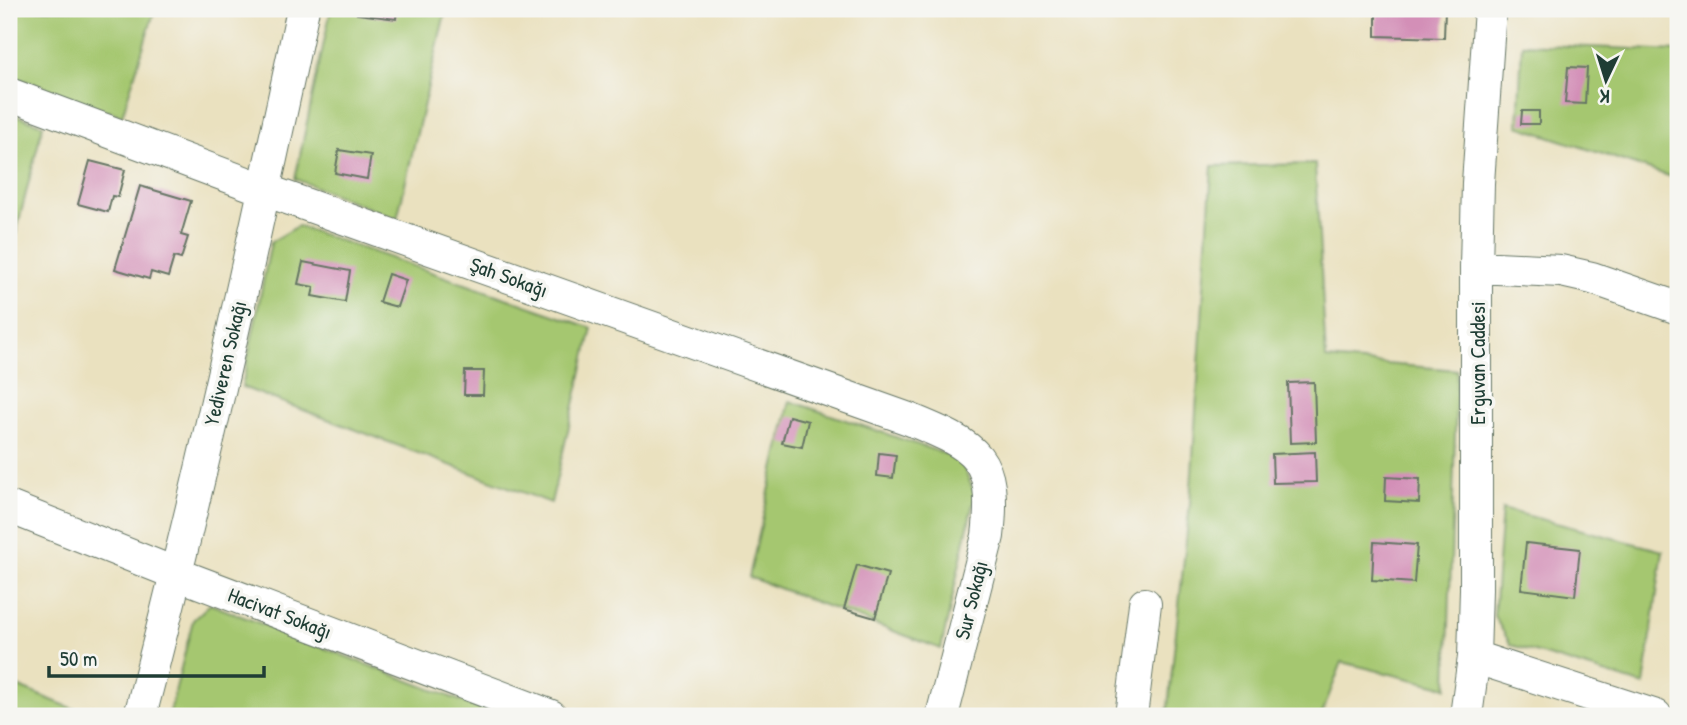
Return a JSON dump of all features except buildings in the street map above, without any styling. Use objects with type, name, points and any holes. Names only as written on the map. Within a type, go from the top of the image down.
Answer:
[{"type":"street","name":"Yediveren Sokağı","points":[[140,716],[177,574],[265,190],[303,9]]},
{"type":"street","name":"Erguvan Caddesi","points":[[1466,716],[1474,657],[1478,183],[1490,9]]},
{"type":"street","name":"Şah Sokağı","points":[[9,94],[265,190],[931,428],[967,446],[982,463],[989,482]]},
{"type":"street","points":[[1476,267],[1561,271],[1592,278],[1678,308]]},
{"type":"street","name":"Sur Sokağı","points":[[942,716],[988,536],[991,508],[989,482]]},
{"type":"street","name":"Hacivat Sokağı","points":[[9,507],[551,716]]},
{"type":"street","points":[[1131,716],[1145,604]]},
{"type":"street","points":[[1474,657],[1656,716]]},
{"type":"green space","points":[[9,9],[155,9],[122,116],[9,75]]},
{"type":"green space","points":[[331,9],[446,9],[397,219],[295,179]]},
{"type":"green space","points":[[1522,44],[1678,51],[1678,179],[1518,126]]},
{"type":"green space","points":[[9,113],[43,125],[9,261]]},
{"type":"green space","points":[[1315,164],[1326,359],[1457,370],[1447,688],[1342,662],[1321,716],[1167,716],[1190,503],[1212,166]]},
{"type":"green space","points":[[298,226],[592,328],[551,503],[242,387],[271,242]]},
{"type":"green space","points":[[790,401],[960,459],[975,494],[941,649],[749,577]]},
{"type":"green space","points":[[1502,509],[1663,551],[1644,685],[1511,645],[1494,616]]},
{"type":"green space","points":[[210,604],[500,716],[169,716],[193,620]]},
{"type":"green space","points":[[9,683],[91,716],[9,716]]}]
